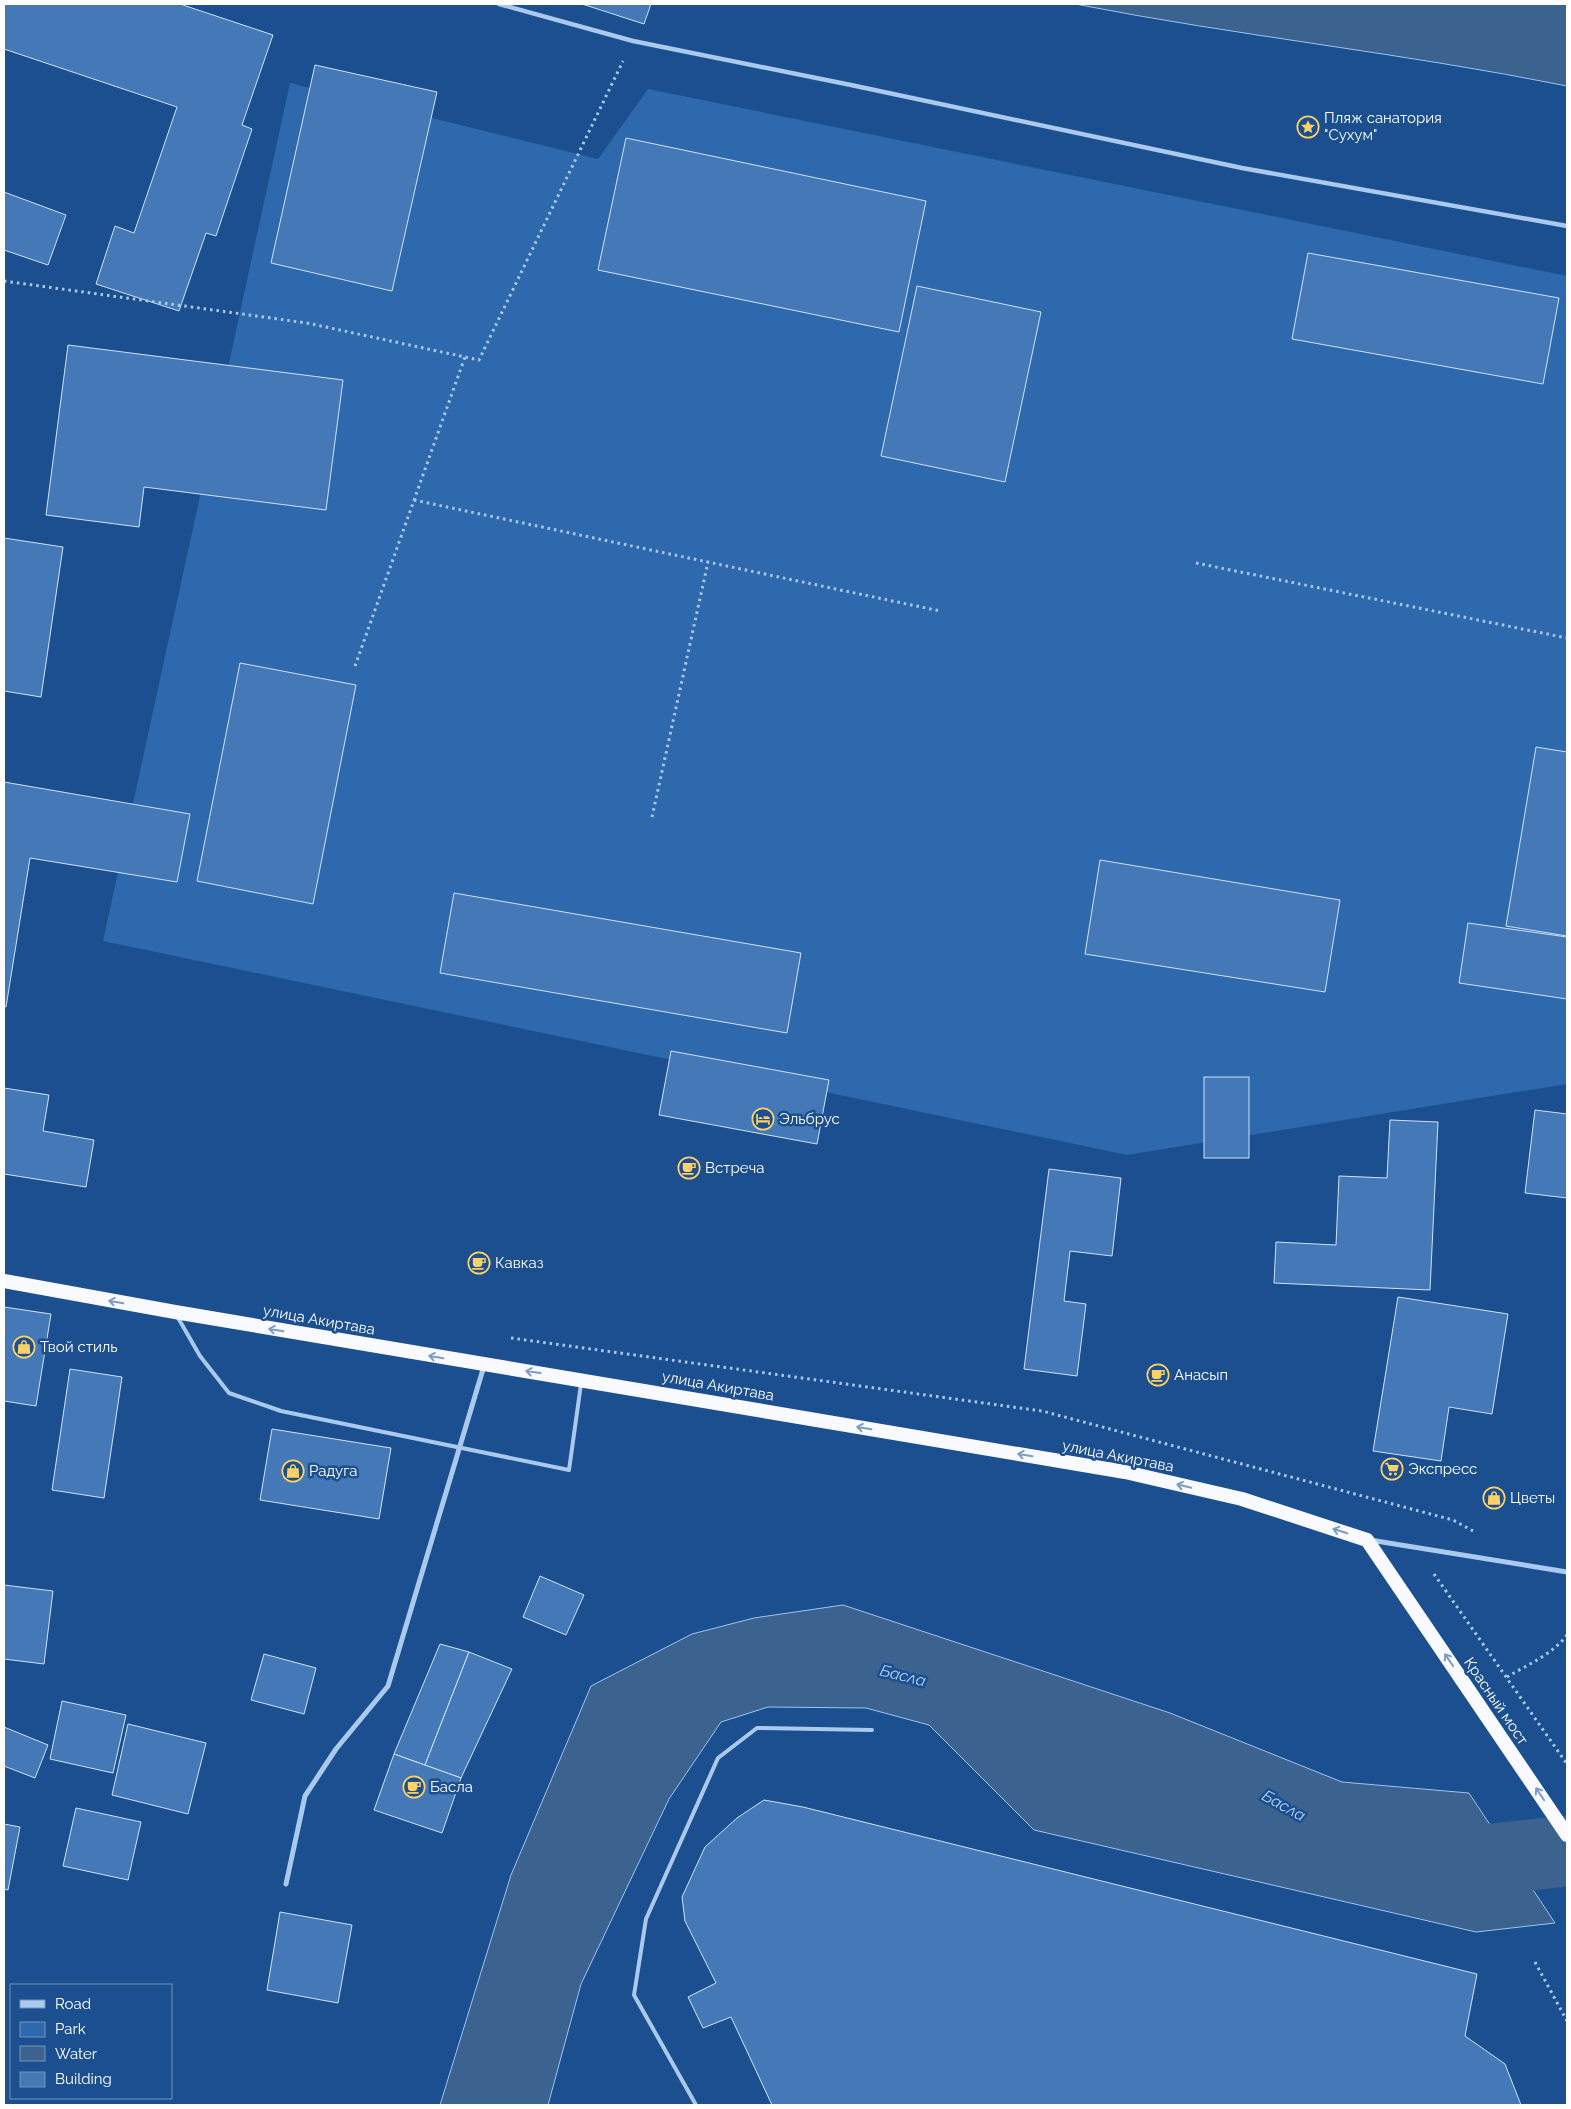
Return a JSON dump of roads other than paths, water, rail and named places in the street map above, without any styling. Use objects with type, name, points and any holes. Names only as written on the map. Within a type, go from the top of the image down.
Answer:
[{"type":"highway","name":"улица Акиртава","points":[[4,1281],[484,1365],[581,1379],[1126,1472],[1242,1499],[1367,1540]]},
{"type":"highway","name":"Красный мост","points":[[1367,1540],[1567,1835]]},
{"type":"street","points":[[499,4],[633,41],[1242,168],[1567,226]]},
{"type":"street","points":[[286,1884],[305,1796],[336,1749],[388,1686],[484,1365]]},
{"type":"street","points":[[1367,1540],[1567,1572]]},
{"type":"lane","points":[[174,1312],[200,1356],[229,1393],[281,1411],[460,1446],[569,1470],[581,1379]]},
{"type":"lane","points":[[696,2105],[634,1995],[646,1919],[718,1758],[757,1728],[872,1730]]},
{"type":"water","points":[[1075,4],[1567,4],[1567,86],[1506,74],[1198,26]]},
{"type":"water","points":[[843,1605],[1170,1713],[1342,1782],[1469,1793],[1555,1923],[1476,1932],[1034,1830],[929,1725],[866,1708],[768,1707],[721,1722],[669,1799],[581,1984],[548,2105],[440,2105],[511,1875],[591,1686],[692,1634],[754,1618]]},
{"type":"waterway","name":"Басла","points":[[1414,1860],[1455,1863],[1567,1851]]},
{"type":"place","name":"Пляж санатория \"Сухум\"","points":[[1308,127]]},
{"type":"place","name":"Эльбрус","points":[[763,1119]]},
{"type":"place","name":"Встреча","points":[[689,1168]]},
{"type":"place","name":"Кавказ","points":[[479,1263]]},
{"type":"place","name":"Твой стиль","points":[[24,1347]]},
{"type":"place","name":"Анасып","points":[[1158,1375]]},
{"type":"place","name":"Экспресс","points":[[1392,1469]]},
{"type":"place","name":"Радуга","points":[[293,1471]]},
{"type":"place","name":"Цветы","points":[[1494,1498]]},
{"type":"place","name":"Басла","points":[[414,1787]]}]
